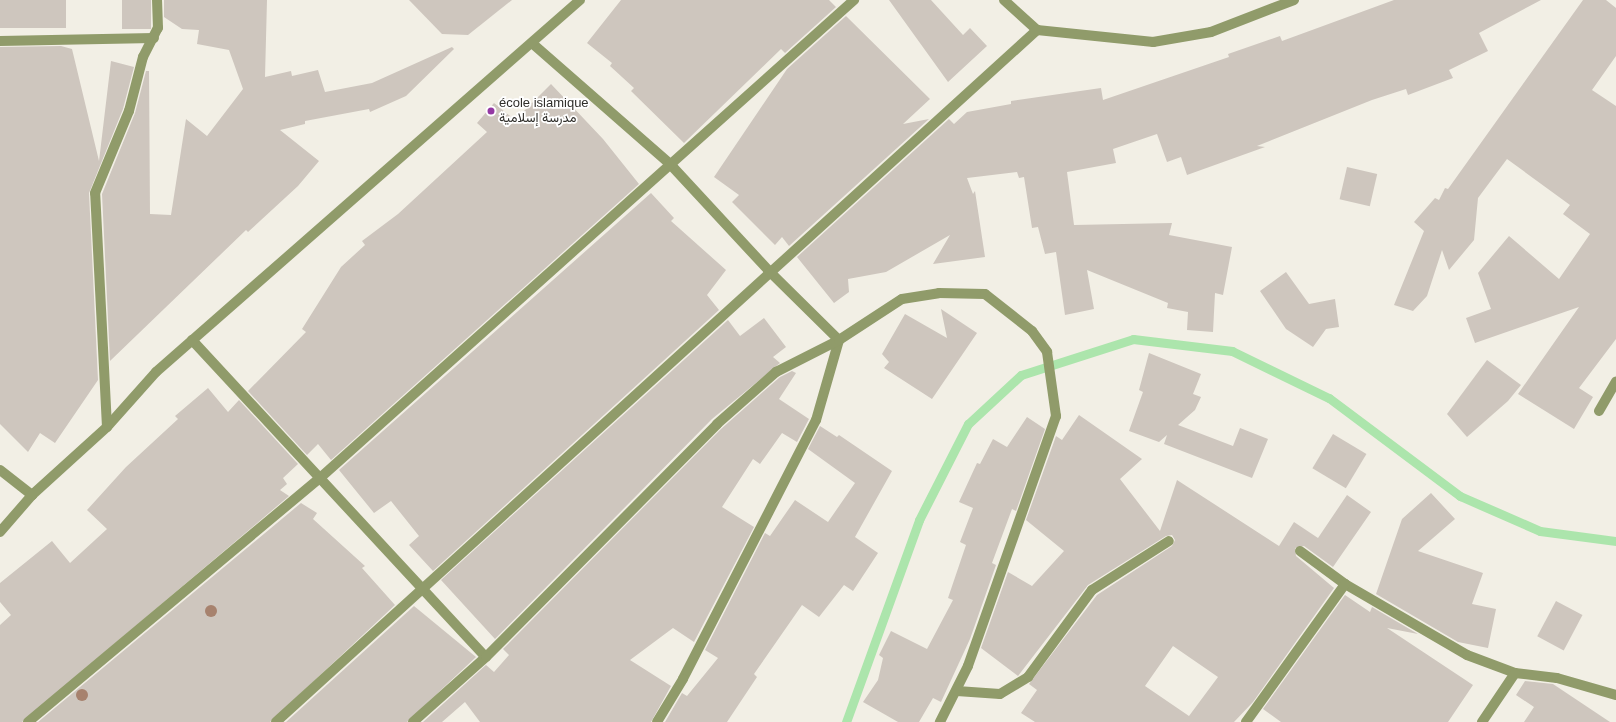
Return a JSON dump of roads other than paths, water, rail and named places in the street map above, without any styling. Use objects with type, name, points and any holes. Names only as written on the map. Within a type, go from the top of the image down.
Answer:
[{"type":"street","points":[[107,426],[95,193],[129,111],[143,57],[158,28],[157,0]]},
{"type":"street","points":[[0,532],[32,495],[107,426],[156,372],[534,44],[580,0]]},
{"type":"street","points":[[28,722],[320,478],[854,0]]},
{"type":"street","points":[[1004,0],[1037,30],[1153,42],[1211,32],[1294,0]]},
{"type":"street","points":[[276,722],[422,586],[772,274],[1037,30]]},
{"type":"street","points":[[0,41],[154,38]]},
{"type":"street","points":[[534,44],[670,164],[772,274],[839,340]]},
{"type":"street","points":[[413,722],[486,657],[716,424],[776,372],[839,340],[902,299],[939,293],[985,294],[1032,331],[1048,352],[1056,416],[957,691],[940,722]]},
{"type":"street","points":[[192,340],[422,586],[486,657]]},
{"type":"street","points":[[657,722],[683,679],[816,420],[839,340]]},
{"type":"street","points":[[1598,411],[1616,382]]},
{"type":"street","points":[[0,470],[32,495]]},
{"type":"street","points":[[957,691],[1000,694],[1028,678],[1092,590],[1169,541]]},
{"type":"street","points":[[1300,551],[1345,584],[1468,655],[1515,673],[1557,678],[1616,695]]},
{"type":"street","points":[[1246,722],[1345,584]]},
{"type":"street","points":[[1482,722],[1515,673]]},
{"type":"waterway","points":[[846,722],[919,520],[968,424],[1021,375],[1133,339],[1232,351],[1329,398],[1460,496],[1540,531],[1616,541]]},
{"type":"place","name":"école islamique مدرسة إسلامية","points":[[491,111]]}]
